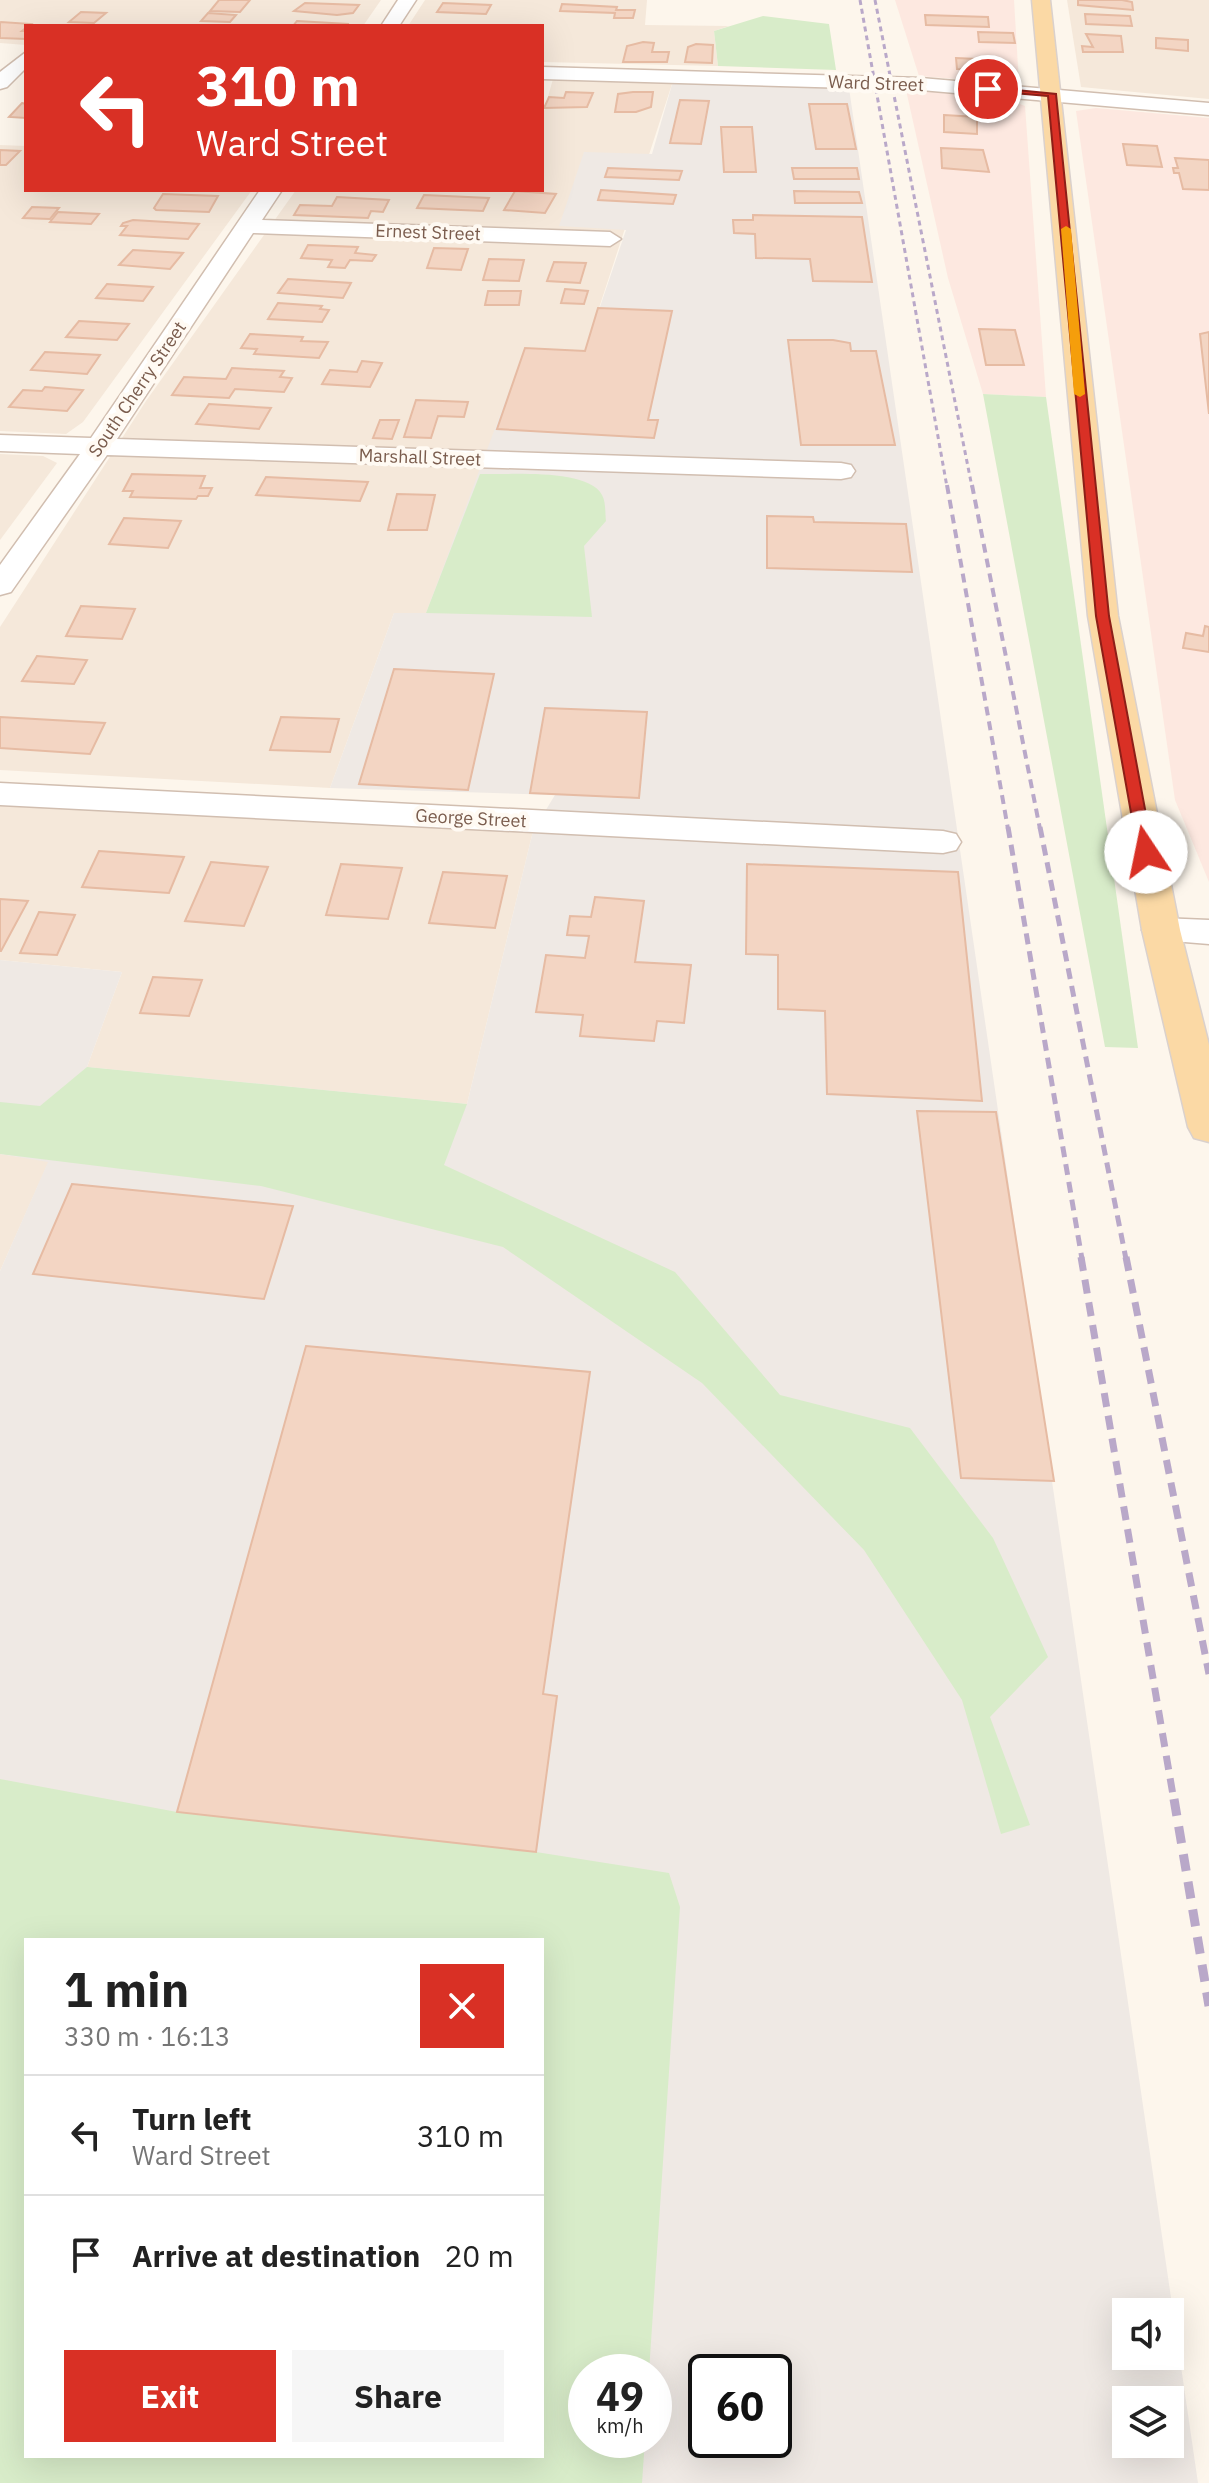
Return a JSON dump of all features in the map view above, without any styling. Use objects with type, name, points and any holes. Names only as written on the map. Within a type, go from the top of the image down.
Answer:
[{"type":"main road","points":[[1041,0],[1103,616],[1161,930],[1209,1127]]},
{"type":"street","points":[[391,24],[407,0]]},
{"type":"street","points":[[0,52],[24,56]]},
{"type":"street","points":[[0,83],[24,58]]},
{"type":"street","name":"Ward Street","points":[[544,73],[921,84],[1209,109]]},
{"type":"street","name":"South Cherry Street","points":[[0,586],[99,446],[270,192]]},
{"type":"street","name":"Ernest Street","points":[[245,226],[610,239]]},
{"type":"street","name":"Marshall Street","points":[[0,443],[841,471]]},
{"type":"street","name":"George Street","points":[[0,794],[943,842]]},
{"type":"street","points":[[1161,930],[1209,932]]},
{"type":"shaded area","points":[[0,0],[381,0],[364,24],[24,24],[24,45],[0,43]]},
{"type":"shaded area","points":[[425,0],[647,0],[645,25],[729,26],[714,31],[718,66],[544,62],[544,24],[409,24]]},
{"type":"shaded area","points":[[895,0],[1014,0],[1019,84],[919,76]]},
{"type":"shaded area","points":[[1067,0],[1209,0],[1209,99],[1081,87]]},
{"type":"shaded area","points":[[553,79],[673,81],[585,351],[497,429],[426,613],[394,613],[330,788],[0,770],[0,627],[146,401],[295,192],[544,192],[544,111]]},
{"type":"shaded area","points":[[673,81],[849,88],[1171,2298],[1112,2298],[1112,2370],[1182,2370],[1184,2386],[1112,2386],[1112,2458],[1184,2458],[1184,2387],[1198,2483],[0,2483],[0,1271],[48,1162],[0,1154],[0,960],[122,972],[87,1067],[467,1104],[533,831],[555,795],[330,788],[394,613],[426,613],[525,348],[585,351],[626,230],[559,226],[584,152],[652,154]]},
{"type":"shaded area","points":[[906,90],[1002,97],[1025,106],[1046,397],[983,394],[948,278]]},
{"type":"shaded area","points":[[1096,108],[1209,118],[1209,882],[1175,800],[1076,111]]},
{"type":"shaded area","points":[[0,145],[24,146],[24,192],[251,192],[83,422],[66,434],[0,431]]},
{"type":"shaded area","points":[[0,454],[43,456],[57,463],[0,540]]},
{"type":"shaded area","points":[[0,803],[533,831],[467,1104],[87,1067],[122,972],[0,960]]},
{"type":"shaded area","points":[[0,1154],[49,1161],[0,1271]]},
{"type":"green space","points":[[763,16],[829,24],[836,70],[718,66],[714,31]]},
{"type":"green space","points":[[983,394],[1046,397],[1138,1048],[1105,1047]]},
{"type":"green space","points":[[480,474],[565,477],[594,486],[602,495],[606,521],[584,546],[592,617],[426,613]]},
{"type":"green space","points":[[87,1067],[467,1104],[444,1165],[675,1272],[780,1395],[910,1428],[993,1538],[1048,1657],[990,1717],[1030,1825],[1001,1834],[962,1700],[864,1550],[702,1383],[503,1247],[261,1186],[0,1154],[0,1102],[40,1106]]},
{"type":"green space","points":[[0,1779],[177,1812],[536,1852],[669,1873],[680,1907],[650,2354],[568,2354],[568,2458],[644,2458],[642,2483],[0,2483]]},
{"type":"building","points":[[219,0],[250,0],[240,12],[210,11]]},
{"type":"building","points":[[1078,0],[1122,0],[1132,2],[1133,10],[1078,5]]},
{"type":"building","points":[[305,3],[359,5],[353,13],[337,15],[294,11]]},
{"type":"building","points":[[443,3],[491,5],[486,14],[437,12]]},
{"type":"building","points":[[562,4],[635,10],[633,18],[614,18],[615,13],[560,11]]},
{"type":"building","points":[[81,12],[106,13],[94,23],[69,22]]},
{"type":"building","points":[[208,13],[236,15],[230,22],[201,21]]},
{"type":"building","points":[[1085,14],[1130,16],[1132,26],[1086,24]]},
{"type":"building","points":[[925,15],[988,17],[989,27],[926,25]]},
{"type":"building","points":[[297,21],[349,24],[295,24]]},
{"type":"building","points":[[1,22],[31,24],[24,24],[24,39],[0,38]]},
{"type":"building","points":[[978,32],[1013,33],[1015,43],[979,42]]},
{"type":"building","points":[[1086,34],[1121,36],[1123,52],[1083,52],[1082,46],[1093,47]]},
{"type":"building","points":[[1156,38],[1188,40],[1188,51],[1156,48]]},
{"type":"building","points":[[654,43],[652,52],[669,52],[667,62],[623,62],[627,46]]},
{"type":"building","points":[[713,45],[712,63],[685,62],[688,47]]},
{"type":"building","points":[[956,58],[998,60],[999,70],[957,69]]},
{"type":"building","points":[[566,92],[593,93],[587,107],[544,108],[549,97],[564,98]]},
{"type":"building","points":[[653,92],[651,107],[636,112],[615,112],[618,94]]},
{"type":"building","points":[[680,100],[709,101],[701,144],[670,143]]},
{"type":"building","points":[[22,103],[24,104],[24,118],[9,117]]},
{"type":"building","points":[[809,104],[847,104],[856,149],[816,149]]},
{"type":"building","points":[[944,115],[977,117],[977,134],[944,132]]},
{"type":"building","points":[[721,127],[752,127],[756,172],[724,172]]},
{"type":"building","points":[[1123,144],[1157,146],[1162,167],[1127,165]]},
{"type":"building","points":[[941,148],[983,150],[989,172],[942,168]]},
{"type":"building","points":[[0,150],[20,151],[6,165],[0,165]]},
{"type":"building","points":[[1175,158],[1209,160],[1209,190],[1183,189],[1179,173],[1174,173],[1173,168],[1178,168]]},
{"type":"building","points":[[608,168],[682,171],[679,180],[605,177]]},
{"type":"building","points":[[792,168],[857,168],[859,179],[794,179]]},
{"type":"building","points":[[601,190],[676,195],[673,204],[598,200]]},
{"type":"building","points":[[794,191],[859,192],[862,203],[795,203]]},
{"type":"building","points":[[514,192],[556,194],[545,213],[504,210]]},
{"type":"building","points":[[163,194],[218,196],[209,212],[156,210],[154,208]]},
{"type":"building","points":[[424,195],[489,198],[483,211],[417,208]]},
{"type":"building","points":[[337,197],[389,200],[383,212],[371,211],[368,218],[294,215],[300,205],[332,206]]},
{"type":"building","points":[[32,207],[59,208],[50,219],[23,218]]},
{"type":"building","points":[[58,212],[99,214],[91,224],[50,222]]},
{"type":"building","points":[[753,215],[862,217],[872,282],[813,281],[810,259],[756,258],[755,234],[734,233],[733,220],[753,220]]},
{"type":"building","points":[[133,220],[199,224],[188,239],[120,235],[127,226],[121,226],[123,223]]},
{"type":"building","points":[[308,245],[358,247],[355,253],[376,255],[372,261],[350,260],[345,268],[328,267],[332,260],[301,258]]},
{"type":"building","points":[[434,248],[468,249],[461,270],[427,268]]},
{"type":"building","points":[[133,250],[183,253],[170,269],[119,265]]},
{"type":"building","points":[[489,259],[524,260],[519,281],[483,280]]},
{"type":"building","points":[[554,262],[586,263],[580,283],[547,281]]},
{"type":"building","points":[[288,279],[351,283],[343,298],[278,293]]},
{"type":"building","points":[[107,284],[153,287],[143,301],[96,298]]},
{"type":"building","points":[[565,289],[588,291],[584,304],[561,303]]},
{"type":"building","points":[[488,291],[521,291],[519,305],[485,305]]},
{"type":"building","points":[[278,303],[322,306],[320,309],[329,310],[322,322],[268,319]]},
{"type":"building","points":[[598,308],[672,311],[648,420],[658,420],[654,438],[497,429],[525,348],[585,351]]},
{"type":"building","points":[[79,321],[129,324],[117,340],[66,337]]},
{"type":"building","points":[[979,329],[1015,330],[1024,365],[986,365]]},
{"type":"building","points":[[1209,332],[1209,414],[1200,334]]},
{"type":"building","points":[[250,334],[303,337],[301,341],[328,342],[319,358],[254,354],[257,349],[241,348]]},
{"type":"building","points":[[788,340],[833,340],[850,343],[851,351],[876,351],[895,445],[801,445]]},
{"type":"building","points":[[45,352],[100,355],[87,374],[31,370]]},
{"type":"building","points":[[362,361],[382,363],[370,387],[322,384],[330,370],[357,372]]},
{"type":"building","points":[[232,368],[284,371],[280,377],[292,378],[284,392],[235,389],[229,398],[172,395],[184,377],[226,379]]},
{"type":"building","points":[[45,387],[83,390],[67,411],[9,407],[23,390],[42,391]]},
{"type":"building","points":[[416,400],[468,402],[464,417],[438,416],[431,438],[404,437]]},
{"type":"building","points":[[209,404],[271,408],[259,429],[196,424]]},
{"type":"building","points":[[380,420],[399,420],[392,439],[373,438]]},
{"type":"building","points":[[132,474],[205,476],[200,488],[212,488],[208,496],[198,496],[196,499],[130,497],[133,491],[123,491]]},
{"type":"building","points":[[266,477],[368,482],[360,501],[256,495]]},
{"type":"building","points":[[397,494],[435,495],[427,530],[388,530]]},
{"type":"building","points":[[767,516],[813,517],[814,522],[906,524],[912,572],[767,568]]},
{"type":"building","points":[[124,518],[181,521],[168,548],[109,544]]},
{"type":"building","points":[[81,606],[135,609],[122,639],[66,636]]},
{"type":"building","points":[[1205,626],[1209,627],[1209,652],[1183,648],[1186,633],[1203,636]]},
{"type":"building","points":[[37,656],[87,660],[74,684],[22,681]]},
{"type":"building","points":[[394,669],[494,674],[468,790],[359,784]]},
{"type":"building","points":[[545,708],[647,712],[639,798],[530,793]]},
{"type":"building","points":[[0,717],[105,723],[90,754],[0,748]]},
{"type":"building","points":[[281,717],[339,719],[330,752],[270,750]]},
{"type":"building","points":[[99,851],[184,857],[169,893],[82,887]]},
{"type":"building","points":[[211,862],[268,867],[244,926],[185,921]]},
{"type":"building","points":[[341,864],[402,868],[388,919],[326,915]]},
{"type":"building","points":[[747,864],[958,872],[982,1101],[827,1094],[825,1011],[778,1009],[778,955],[746,954]]},
{"type":"building","points":[[443,872],[507,876],[495,928],[429,923]]},
{"type":"building","points":[[595,897],[644,901],[635,962],[691,965],[684,1023],[657,1021],[654,1041],[580,1036],[583,1015],[536,1012],[546,955],[585,958],[589,936],[567,935],[570,916],[591,917]]},
{"type":"building","points":[[0,899],[28,901],[1,951],[0,951]]},
{"type":"building","points":[[39,912],[75,915],[57,955],[20,953]]},
{"type":"building","points":[[153,977],[202,980],[189,1016],[140,1013]]},
{"type":"building","points":[[917,1111],[996,1112],[1054,1481],[961,1478]]},
{"type":"building","points":[[72,1184],[293,1206],[264,1299],[33,1274]]},
{"type":"building","points":[[306,1346],[590,1372],[543,1694],[557,1696],[536,1852],[177,1812]]},
{"type":"railway","points":[[860,0],[947,487]]},
{"type":"railway","points":[[875,0],[972,487]]},
{"type":"railway","points":[[947,485],[1008,829]]},
{"type":"railway","points":[[972,485],[1040,829]]},
{"type":"railway","points":[[1008,827],[1082,1259]]},
{"type":"railway","points":[[1040,827],[1126,1259]]},
{"type":"railway","points":[[1081,1257],[1174,1801]]},
{"type":"railway","points":[[1126,1257],[1209,1674]]},
{"type":"railway","points":[[1174,1799],[1209,2006]]},
{"type":"slow traffic","points":[[1066,229],[1080,394]]},
{"type":"route","points":[[988,89],[1052,94],[1087,479],[1103,616],[1146,852]]}]
